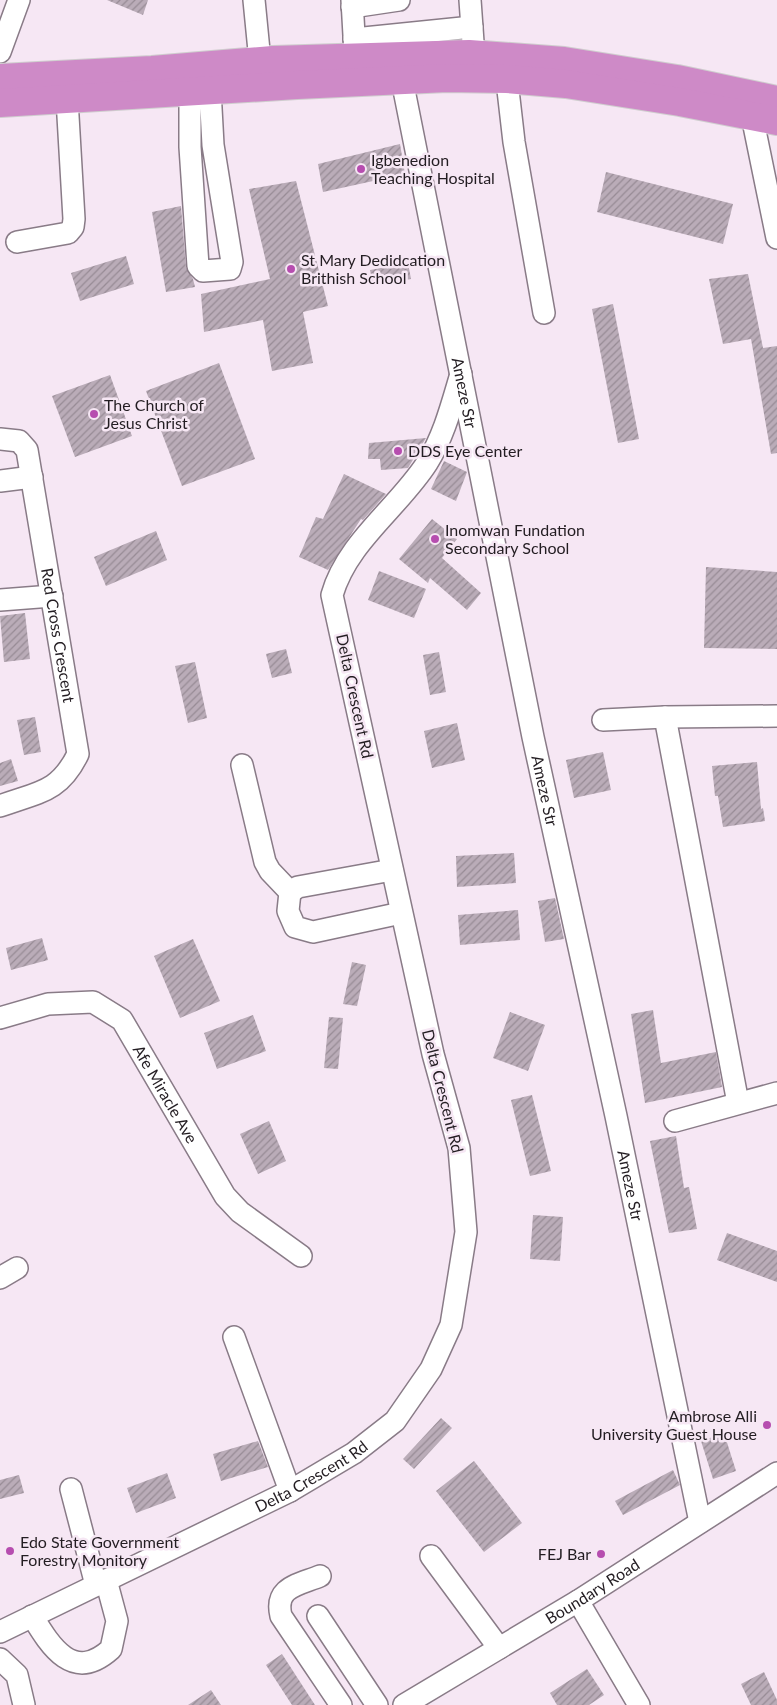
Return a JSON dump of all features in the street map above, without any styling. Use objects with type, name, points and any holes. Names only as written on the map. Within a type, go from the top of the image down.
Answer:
[{"type":"highway","points":[[0,78],[152,70],[260,61],[355,49],[401,68],[506,68],[564,60],[677,79],[777,100]]},
{"type":"highway","points":[[0,103],[200,91],[401,68],[474,54],[506,68],[566,84],[765,118]]},
{"type":"street","points":[[0,52],[19,0]]},
{"type":"street","points":[[254,0],[260,61]]},
{"type":"street","points":[[399,0],[352,4],[355,49],[472,27]]},
{"type":"street","points":[[470,0],[474,54]]},
{"type":"street","name":"Ameze Str","points":[[401,68],[533,738],[616,1116],[700,1522]]},
{"type":"street","points":[[506,68],[514,142],[544,313]]},
{"type":"street","points":[[200,91],[213,145],[232,262],[230,268],[203,270],[198,266],[190,147],[200,91]]},
{"type":"street","points":[[17,242],[68,233],[73,227],[67,99]]},
{"type":"street","points":[[765,118],[777,238]]},
{"type":"street","name":"Delta Crescent Rd","points":[[0,1632],[290,1491],[354,1453],[395,1422],[432,1369],[451,1325],[466,1232],[460,1148],[434,1054],[332,594],[337,577],[353,551],[393,508],[427,462],[447,420],[461,374]]},
{"type":"street","name":"Red Cross Crescent","points":[[0,439],[6,438],[24,445],[27,450],[78,754],[68,774],[54,787],[0,806]]},
{"type":"street","points":[[0,481],[32,477]]},
{"type":"street","points":[[0,600],[52,596]]},
{"type":"street","points":[[604,720],[665,717],[777,716]]},
{"type":"street","points":[[665,717],[738,1102]]},
{"type":"street","points":[[242,765],[265,862],[270,871],[294,889],[392,870]]},
{"type":"street","points":[[294,889],[288,911],[295,927],[302,930],[313,932],[402,913]]},
{"type":"street","name":"Afe Miracle Ave","points":[[0,1018],[48,1004],[93,1002],[122,1020],[224,1196],[240,1212],[301,1256]]},
{"type":"street","points":[[675,1121],[738,1102],[777,1093]]},
{"type":"street","points":[[234,1337],[290,1491]]},
{"type":"street","name":"Boundary Road","points":[[404,1705],[578,1601],[777,1473]]},
{"type":"street","points":[[32,1616],[52,1649],[74,1662],[85,1663],[94,1661],[111,1648],[117,1621],[101,1583],[70,1489]]},
{"type":"street","points":[[432,1556],[499,1648]]},
{"type":"street","points":[[320,1576],[290,1588],[280,1596],[278,1604],[282,1616],[341,1705]]},
{"type":"street","points":[[578,1601],[639,1705]]},
{"type":"street","points":[[318,1616],[377,1705]]},
{"type":"street","points":[[0,1659],[17,1675],[24,1705]]},
{"type":"building","points":[[107,0],[148,0],[143,15]]},
{"type":"building","name":"Igbenedion Teaching Hospital","points":[[400,144],[405,174],[323,192],[318,164]]},
{"type":"building","points":[[606,172],[733,204],[723,244],[597,212]]},
{"type":"building","points":[[296,181],[328,306],[303,312],[313,363],[272,371],[263,320],[204,332],[201,294],[270,279],[249,189]]},
{"type":"building","points":[[181,206],[186,267],[195,287],[166,292],[152,212]]},
{"type":"building","points":[[126,256],[134,284],[80,301],[71,273]]},
{"type":"building","points":[[408,263],[411,279],[373,286],[370,270]]},
{"type":"building","points":[[748,274],[763,348],[777,346],[777,453],[771,454],[751,339],[723,344],[709,279]]},
{"type":"building","points":[[613,304],[639,439],[618,443],[592,309]]},
{"type":"building","points":[[219,363],[255,459],[182,486],[146,391]]},
{"type":"building","points":[[110,375],[132,436],[75,457],[52,396]]},
{"type":"building","name":"DDS Eye Center","points":[[426,438],[408,468],[381,470],[380,459],[368,459],[369,443]]},
{"type":"building","points":[[444,461],[467,472],[456,501],[431,489]]},
{"type":"building","points":[[344,474],[386,494],[363,520],[361,519],[328,570],[299,557],[316,517],[323,519]]},
{"type":"building","points":[[432,519],[457,539],[442,558],[481,593],[467,610],[430,578],[428,583],[399,559]]},
{"type":"building","points":[[156,531],[167,560],[106,586],[94,557]]},
{"type":"building","points":[[706,567],[777,572],[777,649],[704,648]]},
{"type":"building","points":[[379,571],[426,589],[414,618],[368,600]]},
{"type":"building","points":[[25,613],[30,659],[4,662],[0,616]]},
{"type":"building","points":[[286,649],[292,673],[272,678],[266,654]]},
{"type":"building","points":[[439,652],[446,692],[430,695],[423,655]]},
{"type":"building","points":[[195,662],[207,718],[188,723],[175,666]]},
{"type":"building","points":[[35,717],[41,752],[24,755],[17,720]]},
{"type":"building","points":[[457,723],[465,760],[432,768],[424,731]]},
{"type":"building","points":[[603,752],[611,790],[574,798],[566,760]]},
{"type":"building","points":[[11,759],[18,781],[0,786],[0,763]]},
{"type":"building","points":[[757,762],[761,809],[763,808],[765,821],[723,827],[718,796],[715,796],[712,766]]},
{"type":"building","points":[[514,853],[516,883],[457,887],[456,856]]},
{"type":"building","points":[[555,898],[564,939],[545,942],[538,901]]},
{"type":"building","points":[[518,910],[520,940],[460,945],[458,915]]},
{"type":"building","points":[[42,938],[48,960],[11,970],[6,948]]},
{"type":"building","points":[[193,939],[220,1001],[180,1018],[154,956]]},
{"type":"building","points":[[352,962],[366,965],[357,1006],[343,1004]]},
{"type":"building","points":[[653,1010],[661,1063],[716,1052],[722,1087],[645,1103],[631,1014]]},
{"type":"building","points":[[510,1012],[545,1025],[528,1071],[493,1058]]},
{"type":"building","points":[[253,1015],[266,1051],[217,1069],[204,1033]]},
{"type":"building","points":[[329,1017],[343,1018],[338,1069],[324,1068]]},
{"type":"building","points":[[532,1095],[551,1171],[530,1176],[511,1100]]},
{"type":"building","points":[[269,1121],[286,1161],[258,1174],[240,1134]]},
{"type":"building","points":[[676,1136],[684,1188],[689,1187],[697,1229],[669,1233],[650,1141]]},
{"type":"building","points":[[533,1215],[563,1217],[560,1261],[530,1259]]},
{"type":"building","points":[[727,1233],[777,1251],[777,1282],[717,1260]]},
{"type":"building","points":[[441,1418],[452,1428],[414,1469],[403,1459]]},
{"type":"building","points":[[724,1433],[736,1471],[713,1479],[701,1441]]},
{"type":"building","points":[[258,1441],[268,1467],[221,1481],[213,1454]]},
{"type":"building","points":[[474,1461],[522,1523],[484,1552],[436,1491]]},
{"type":"building","points":[[673,1470],[680,1485],[623,1515],[615,1501]]},
{"type":"building","points":[[167,1473],[176,1498],[136,1513],[127,1488]]},
{"type":"building","points":[[19,1475],[24,1493],[0,1499],[0,1480]]},
{"type":"building","points":[[282,1654],[315,1705],[292,1705],[266,1665]]},
{"type":"building","points":[[587,1669],[604,1695],[589,1705],[557,1705],[550,1693]]},
{"type":"building","points":[[764,1672],[777,1700],[777,1705],[751,1705],[741,1684]]},
{"type":"building","points":[[211,1690],[221,1705],[188,1705]]},
{"type":"place","name":"Igbenedion Teaching Hospital","points":[[361,169]]},
{"type":"place","name":"St Mary Dedidcation Brithish School","points":[[291,269]]},
{"type":"place","name":"The Church of Jesus Christ","points":[[94,414]]},
{"type":"place","name":"DDS Eye Center","points":[[398,451]]},
{"type":"place","name":"Inomwan Fundation Secondary School","points":[[435,539]]},
{"type":"place","name":"Ambrose Alli University Guest House","points":[[767,1425]]},
{"type":"place","name":"Edo State Government Forestry Monitory","points":[[10,1551]]},
{"type":"place","name":"FEJ Bar","points":[[601,1554]]}]
